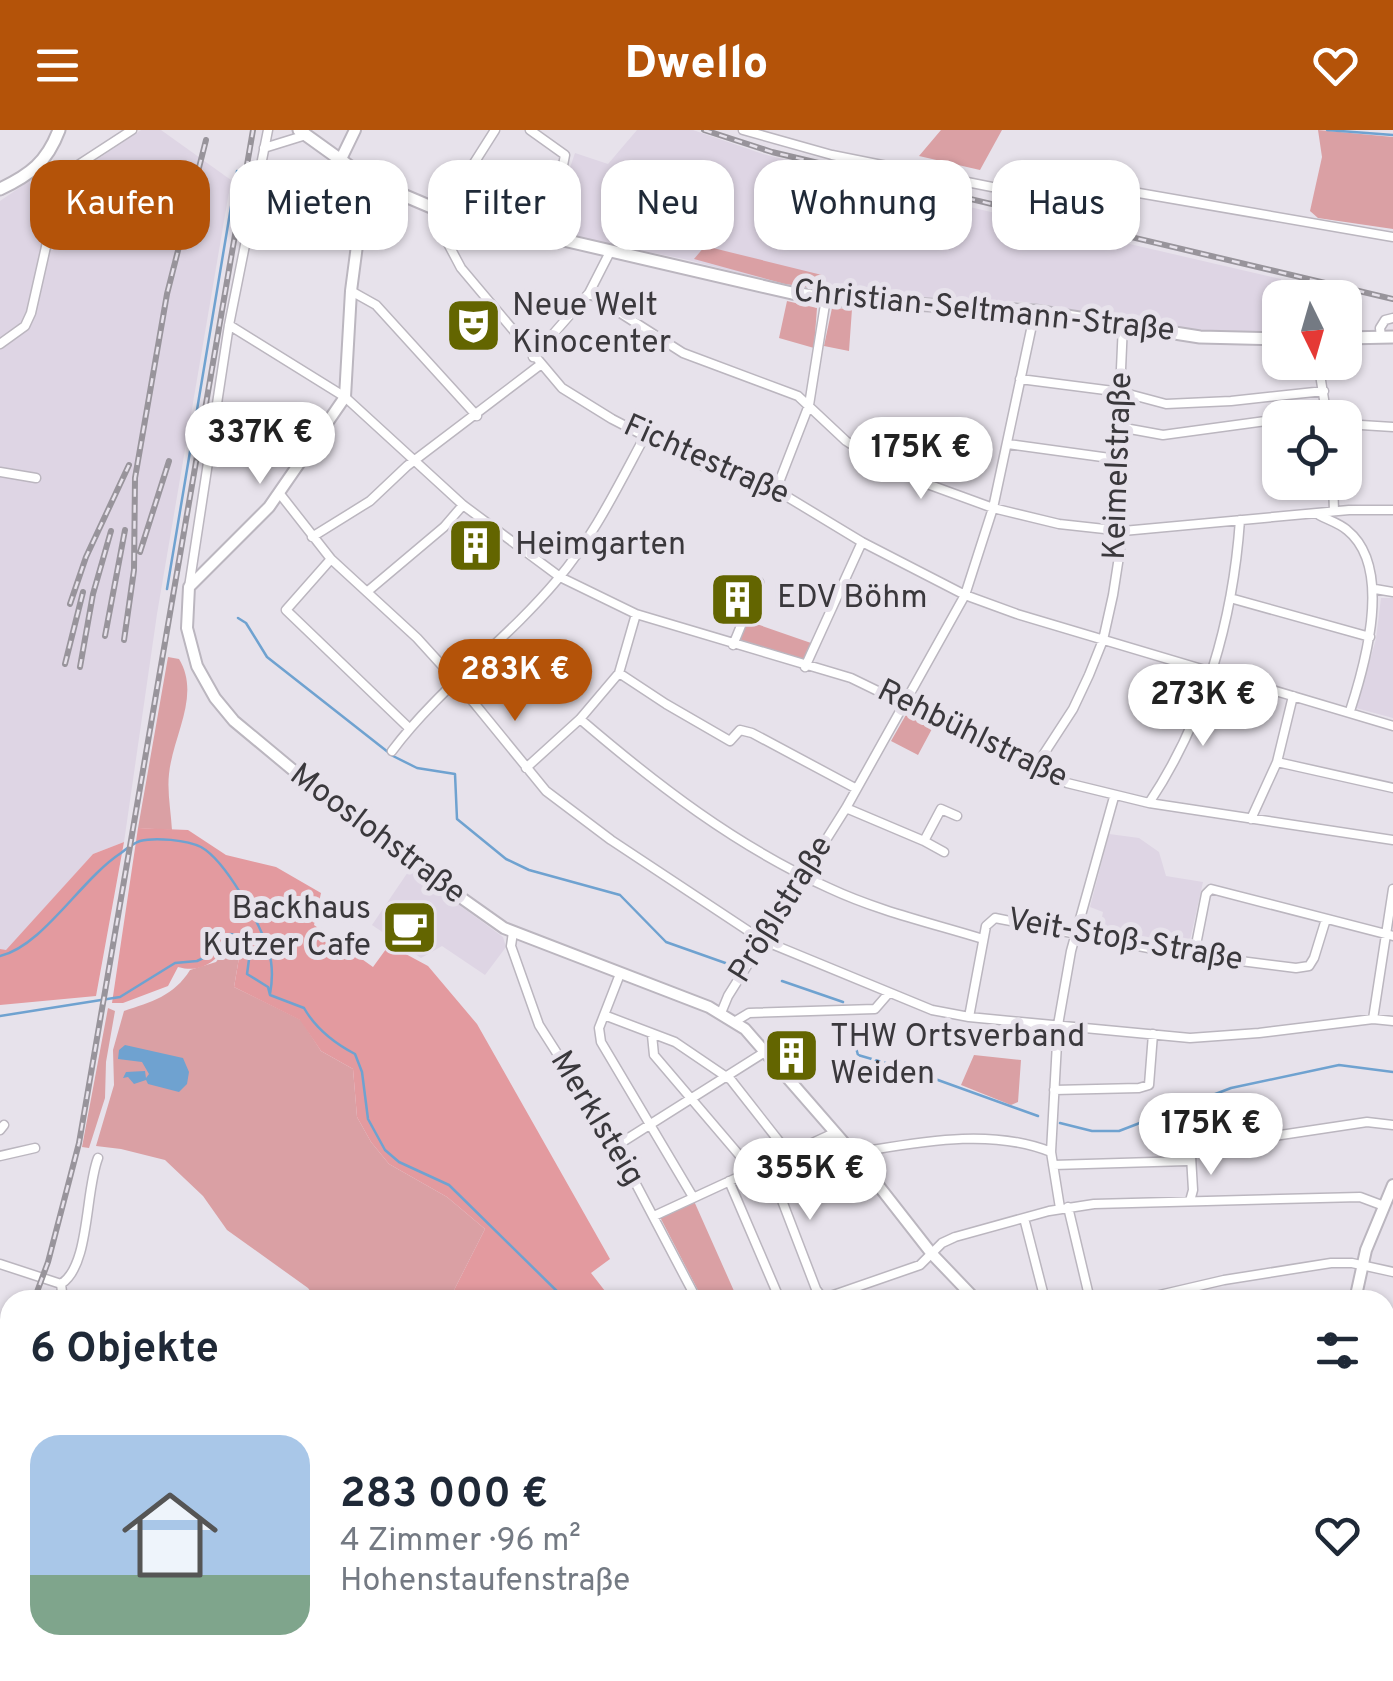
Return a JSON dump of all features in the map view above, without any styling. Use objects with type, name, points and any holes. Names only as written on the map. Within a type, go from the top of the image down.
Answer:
[{"type":"main road","points":[[44,160],[59,130]]},
{"type":"main road","name":"Christian-Seltmann-Straße","points":[[302,133],[339,160]]},
{"type":"main road","points":[[0,189],[30,171]]},
{"type":"main road","name":"Christian-Seltmann-Straße","points":[[611,250],[826,298],[1035,312],[1200,337],[1262,338]]},
{"type":"main road","points":[[1362,338],[1387,337]]},
{"type":"street","points":[[86,160],[132,130]]},
{"type":"street","name":"Mooslohstraße","points":[[268,130],[229,325],[188,587],[187,628],[204,682],[234,720],[364,829],[462,900],[514,932],[721,1013],[734,1022],[853,1153],[932,1254],[966,1290]]},
{"type":"street","points":[[340,160],[354,130]]},
{"type":"street","points":[[476,160],[495,130]]},
{"type":"street","points":[[530,130],[565,154],[564,160]]},
{"type":"street","points":[[743,130],[832,156],[992,188],[1076,187],[1132,192],[1393,237]]},
{"type":"street","points":[[264,148],[302,133]]},
{"type":"street","points":[[0,344],[25,326],[45,250]]},
{"type":"street","points":[[188,587],[280,494],[345,396],[356,250]]},
{"type":"street","name":"Fichtestraße","points":[[450,250],[455,261],[562,388],[703,466],[776,490],[862,542],[965,595],[1393,726]]},
{"type":"street","points":[[532,356],[588,294],[611,250]]},
{"type":"street","points":[[351,291],[376,305],[477,416]]},
{"type":"street","points":[[588,294],[683,353],[798,396],[846,441],[866,454],[930,485],[993,508],[1059,524],[1123,531],[1393,510]]},
{"type":"street","points":[[776,490],[810,405],[826,298]]},
{"type":"street","name":"Prößlstraße","points":[[721,1013],[846,808],[965,595],[993,508],[1035,312]]},
{"type":"street","points":[[1387,337],[1380,328],[1385,320],[1393,318]]},
{"type":"street","name":"Keimelstraße","points":[[1034,769],[1073,709],[1102,640],[1123,531],[1116,458],[1123,324]]},
{"type":"street","name":"Rehbühlstraße","points":[[229,325],[345,396],[463,505],[560,577],[636,614],[851,678],[1067,783],[1150,803],[1393,840]]},
{"type":"street","points":[[312,537],[370,501],[407,466],[540,364]]},
{"type":"street","points":[[1020,378],[1120,392],[1166,404],[1324,391]]},
{"type":"street","points":[[1322,380],[1325,400]]},
{"type":"street","points":[[1119,427],[1163,435],[1262,421]]},
{"type":"street","points":[[1362,425],[1393,427]]},
{"type":"street","points":[[392,751],[409,728],[560,577],[645,436]]},
{"type":"street","points":[[1008,444],[1116,458]]},
{"type":"street","points":[[0,472],[36,478]]},
{"type":"street","points":[[280,494],[332,560],[458,682],[546,791],[610,840],[762,940],[888,994],[932,1010],[969,1017],[1190,1038],[1373,1019],[1393,1021]]},
{"type":"street","points":[[1333,500],[1334,512]]},
{"type":"street","points":[[368,591],[444,527],[463,505]]},
{"type":"street","points":[[1319,515],[1349,530],[1368,555],[1375,589],[1370,637],[1350,710]]},
{"type":"street","points":[[1150,803],[1187,740],[1211,673],[1236,575],[1240,520]]},
{"type":"street","points":[[806,666],[862,542]]},
{"type":"street","points":[[332,560],[286,610],[409,728]]},
{"type":"street","points":[[732,645],[759,582]]},
{"type":"street","points":[[1375,589],[1393,592]]},
{"type":"street","points":[[1230,598],[1370,637]]},
{"type":"street","points":[[526,768],[580,719],[619,672],[636,614]]},
{"type":"street","points":[[619,672],[730,741],[740,730],[752,733],[855,788]]},
{"type":"street","points":[[1251,819],[1277,762],[1294,696]]},
{"type":"street","points":[[580,719],[662,789],[724,831],[804,876],[878,908],[983,938]]},
{"type":"street","points":[[1277,762],[1393,788]]},
{"type":"street","points":[[1087,1290],[1053,1165],[1054,1090],[1058,1025],[1071,951],[1114,796]]},
{"type":"street","points":[[930,803],[958,816]]},
{"type":"street","name":"Prößlstraße","points":[[846,808],[944,852]]},
{"type":"street","points":[[924,841],[941,809]]},
{"type":"street","points":[[1194,955],[1210,889],[1390,936]]},
{"type":"street","points":[[1373,1019],[1390,936],[1393,889]]},
{"type":"street","name":"Veit-Stoß-Straße","points":[[969,1017],[983,938],[989,921],[1001,917],[1194,955],[1296,968],[1309,966],[1314,958],[1326,919]]},
{"type":"street","name":"Merklsteig","points":[[514,932],[511,946],[539,1025],[616,1146],[692,1290]]},
{"type":"street","points":[[620,974],[599,1028],[601,1042],[694,1197]]},
{"type":"street","points":[[734,1022],[750,1012],[875,1009],[888,994]]},
{"type":"street","points":[[604,1016],[697,1054],[725,1076],[789,1154]]},
{"type":"street","points":[[1054,1090],[1149,1085],[1154,1034]]},
{"type":"street","points":[[652,1035],[654,1055],[752,1170]]},
{"type":"street","points":[[616,1146],[765,1052]]},
{"type":"street","points":[[1053,1165],[1187,1161],[1190,1152],[1201,1146],[1367,1122],[1393,1126]]},
{"type":"street","points":[[654,1216],[834,1133]]},
{"type":"street","points":[[853,1153],[940,1141],[996,1140],[1051,1152]]},
{"type":"street","points":[[0,1156],[34,1148]]},
{"type":"street","points":[[1190,1152],[1190,1201]]},
{"type":"street","points":[[60,1284],[78,1265],[90,1178],[98,1158]]},
{"type":"street","points":[[768,1164],[817,1290]]},
{"type":"street","points":[[728,1181],[776,1290]]},
{"type":"street","points":[[1356,1290],[1362,1264],[1393,1185]]},
{"type":"street","points":[[850,1290],[920,1265],[942,1243],[955,1237],[1064,1208],[1118,1202],[1360,1197],[1384,1206]]},
{"type":"street","points":[[1024,1218],[1042,1290]]},
{"type":"street","points":[[1181,1290],[1331,1263],[1362,1264],[1393,1272]]},
{"type":"street","points":[[0,1264],[60,1284]]},
{"type":"street","points":[[60,1284],[62,1290]]},
{"type":"shaded area","points":[[141,130],[161,130],[203,160],[96,160]]},
{"type":"shaded area","points":[[637,130],[693,130],[786,160],[754,160],[754,250],[972,250],[972,207],[992,212],[992,250],[1140,250],[1140,246],[1281,280],[1262,280],[1262,332],[1200,330],[1025,302],[795,287],[639,250],[734,250],[734,160],[611,160]]},
{"type":"shaded area","points":[[941,130],[1002,130],[980,170],[972,168],[972,160],[919,156]]},
{"type":"shaded area","points":[[1318,130],[1393,137],[1393,229],[1318,218],[1310,211],[1322,157]]},
{"type":"shaded area","points":[[575,153],[601,162],[601,243],[581,239],[581,160],[573,160]]},
{"type":"shaded area","points":[[210,165],[230,179],[157,614],[124,842],[93,854],[6,951],[0,949],[0,201],[30,180],[30,250],[210,250]]},
{"type":"shaded area","points":[[702,250],[721,250],[822,275],[822,289],[785,284],[694,259]]},
{"type":"shaded area","points":[[787,301],[817,308],[814,348],[779,338]]},
{"type":"shaded area","points":[[832,308],[852,309],[849,351],[824,346]]},
{"type":"shaded area","points":[[1381,598],[1393,598],[1393,718],[1356,708],[1376,639]]},
{"type":"shaded area","points":[[745,620],[811,643],[803,663],[737,642]]},
{"type":"shaded area","points":[[168,657],[179,659],[187,687],[169,774],[172,830],[138,828]]},
{"type":"shaded area","points":[[907,713],[933,727],[918,755],[891,741]]},
{"type":"shaded area","points":[[138,828],[188,830],[226,855],[276,867],[321,893],[314,925],[373,967],[389,945],[428,966],[477,1024],[610,1259],[591,1273],[604,1290],[454,1290],[485,1229],[447,1197],[389,1164],[357,1117],[353,1069],[321,1051],[300,1020],[234,987],[240,952],[231,942],[202,967],[178,967],[168,986],[123,1003],[112,1003]]},
{"type":"shaded area","points":[[1109,834],[1139,838],[1159,852],[1166,876],[1203,882],[1188,949],[1099,933],[1103,912],[1090,907]]},
{"type":"shaded area","points":[[124,842],[96,996],[0,1005],[0,949],[6,950],[93,854]]},
{"type":"shaded area","points":[[410,869],[503,937],[506,947],[485,975],[442,946],[421,958],[372,925]]},
{"type":"shaded area","points":[[231,942],[240,952],[234,987],[301,1020],[321,1051],[353,1069],[357,1117],[389,1164],[447,1197],[485,1229],[454,1290],[310,1290],[227,1230],[203,1196],[165,1160],[96,1146],[114,1085],[113,1050],[124,1011],[169,992],[190,970],[216,962]]},
{"type":"shaded area","points":[[108,1008],[115,1011],[106,1062],[105,1098],[89,1148],[82,1147]]},
{"type":"shaded area","points":[[974,1055],[1021,1060],[1018,1102],[1011,1105],[961,1085]]},
{"type":"shaded area","points":[[694,1201],[734,1290],[698,1290],[660,1217]]},
{"type":"water","points":[[125,1045],[183,1058],[189,1072],[187,1084],[179,1092],[148,1084],[146,1080],[134,1084],[128,1077],[123,1078],[126,1072],[145,1071],[146,1078],[149,1074],[142,1062],[118,1059],[119,1050]]},
{"type":"waterway","points":[[1327,130],[1393,135]]},
{"type":"waterway","points":[[167,589],[230,213]]},
{"type":"waterway","points":[[238,618],[246,623],[267,657],[393,756],[417,768],[455,774],[457,819],[506,859],[529,870],[620,895],[666,942],[731,965]]},
{"type":"waterway","points":[[0,956],[16,950],[47,926],[106,864],[130,846],[146,840],[180,841],[211,854],[240,893],[270,955],[270,994]]},
{"type":"waterway","points":[[0,1016],[120,997],[175,963],[197,961],[212,954],[230,934],[243,936],[251,945],[247,974],[268,987],[270,995],[304,1008],[326,1035],[355,1054],[362,1072],[368,1119],[385,1150],[399,1162],[449,1185],[556,1290]]},
{"type":"waterway","points":[[782,981],[843,1002]]},
{"type":"waterway","points":[[849,1023],[858,1055],[1038,1116]]},
{"type":"waterway","points":[[1060,1123],[1092,1131],[1119,1131],[1231,1088],[1339,1065],[1393,1072]]},
{"type":"railway","points":[[38,1290],[79,1143],[253,130]]},
{"type":"railway","points":[[704,130],[772,152],[1393,299]]},
{"type":"railway","points":[[124,640],[134,570],[135,478],[167,294],[206,140]]},
{"type":"railway","points":[[140,552],[169,461]]},
{"type":"railway","points":[[70,604],[86,557],[129,465]]},
{"type":"railway","points":[[105,636],[125,530]]},
{"type":"railway","points":[[80,667],[93,594],[111,531]]},
{"type":"railway","points":[[65,664],[83,592]]},
{"type":"place","name":"Neue Welt Kinocenter","points":[[473,325]]},
{"type":"place","name":"Heimgarten","points":[[476,546]]},
{"type":"place","name":"EDV Böhm","points":[[738,599]]},
{"type":"place","name":"Backhaus Kutzer Cafe","points":[[410,928]]},
{"type":"place","name":"THW Ortsverband Weiden","points":[[791,1056]]}]
